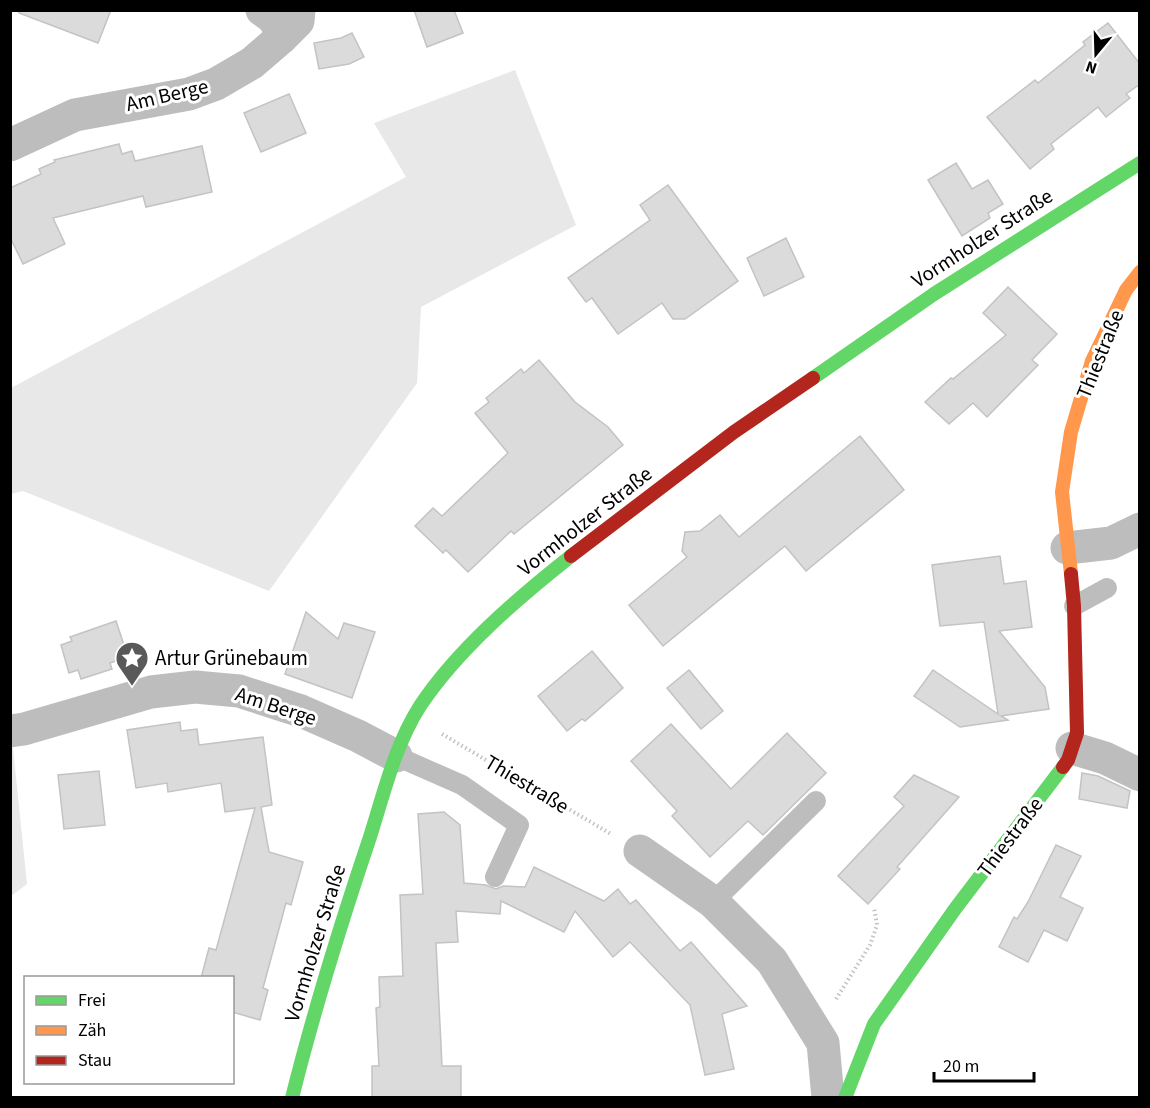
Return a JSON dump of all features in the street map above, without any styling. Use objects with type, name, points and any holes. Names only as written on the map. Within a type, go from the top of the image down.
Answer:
[{"type":"main road","name":"Vormholzer Straße","points":[[292,1098],[346,908],[396,756],[415,717],[438,681],[461,653],[546,576],[734,432],[934,294],[1140,164]]},
{"type":"main road","name":"Thiestraße","points":[[845,1098],[873,1024],[1068,760],[1077,733],[1074,606],[1062,492],[1071,432],[1092,361],[1126,291],[1140,272]]},
{"type":"street","points":[[261,10],[271,16],[280,27],[293,23]]},
{"type":"street","name":"Am Berge","points":[[10,145],[75,115],[189,94],[216,84],[252,63],[293,23]]},
{"type":"street","points":[[1067,548],[1111,543],[1140,530]]},
{"type":"street","name":"Am Berge","points":[[10,731],[24,729],[151,692],[195,687],[239,691],[301,711],[358,736],[396,756]]},
{"type":"street","points":[[1072,748],[1105,758],[1140,775]]},
{"type":"street","points":[[640,851],[713,902],[772,961],[823,1043],[828,1098]]},
{"type":"lane","points":[[1074,606],[1107,588]]},
{"type":"lane","points":[[396,756],[462,785],[519,825],[495,877]]},
{"type":"lane","points":[[713,902],[816,801]]},
{"type":"path","name":"Thiestraße","points":[[415,717],[640,851]]},
{"type":"path","points":[[823,1043],[833,1004],[870,945],[877,926],[874,907]]},
{"type":"shaded area","points":[[515,70],[576,225],[421,307],[417,383],[269,591],[23,491],[11,494],[11,388],[406,177],[374,123]]},
{"type":"shaded area","points":[[10,747],[13,748],[27,884],[11,896]]},
{"type":"building","points":[[19,10],[111,10],[98,43],[19,13]]},
{"type":"building","points":[[414,10],[454,10],[463,33],[427,47]]},
{"type":"building","points":[[1108,23],[1140,64],[1140,84],[1126,94],[1130,98],[1106,117],[1098,107],[1051,144],[1054,149],[1030,169],[987,117],[1035,80],[1038,83],[1085,45],[1083,42]]},
{"type":"building","points":[[352,33],[364,57],[349,64],[319,69],[314,43],[341,38]]},
{"type":"building","points":[[289,94],[306,133],[261,152],[244,113]]},
{"type":"building","points":[[119,144],[122,154],[132,151],[135,161],[202,146],[212,192],[146,207],[143,196],[53,218],[65,244],[23,264],[10,237],[10,188],[41,174],[39,169],[55,162],[54,160]]},
{"type":"building","points":[[956,163],[972,189],[988,180],[1003,204],[988,213],[990,218],[962,236],[928,180]]},
{"type":"building","points":[[668,185],[738,281],[685,319],[673,319],[662,303],[618,334],[592,298],[586,302],[568,278],[650,220],[640,205]]},
{"type":"building","points":[[786,238],[804,277],[764,296],[747,258]]},
{"type":"building","points":[[1008,287],[1057,334],[1032,360],[1038,365],[987,417],[973,403],[949,424],[925,402],[951,378],[953,379],[1006,335],[983,313]]},
{"type":"building","points":[[539,360],[575,402],[608,427],[623,445],[514,534],[511,531],[468,572],[446,550],[443,553],[415,526],[433,508],[442,516],[508,453],[475,413],[489,402],[486,398],[521,369],[524,373]]},
{"type":"building","points":[[860,436],[904,490],[806,571],[785,546],[663,646],[629,605],[687,557],[682,551],[685,532],[700,531],[720,515],[739,537]]},
{"type":"building","points":[[1000,556],[1004,584],[1026,581],[1032,627],[999,631],[1045,687],[1049,709],[1001,716],[1008,720],[960,727],[914,696],[933,670],[998,714],[984,622],[940,626],[932,565]]},
{"type":"building","points":[[306,612],[338,639],[344,623],[375,632],[352,698],[285,674]]},
{"type":"building","points":[[116,621],[128,657],[110,663],[112,669],[81,679],[78,670],[69,673],[61,645],[72,641],[70,637]]},
{"type":"building","points":[[592,651],[623,688],[585,721],[582,719],[567,731],[538,696]]},
{"type":"building","points":[[689,670],[723,711],[701,729],[667,688]]},
{"type":"building","points":[[180,722],[181,731],[197,729],[199,745],[263,737],[272,805],[261,807],[269,852],[303,862],[291,905],[286,903],[263,988],[268,990],[260,1020],[234,1013],[234,976],[202,976],[209,948],[216,950],[255,808],[225,812],[221,783],[168,792],[167,783],[136,788],[127,730]]},
{"type":"building","points":[[671,724],[731,789],[787,733],[826,773],[763,835],[748,821],[710,857],[672,816],[677,811],[631,761]]},
{"type":"building","points":[[99,771],[105,825],[64,829],[58,775]]},
{"type":"building","points":[[1082,773],[1098,776],[1130,791],[1127,808],[1079,799]]},
{"type":"building","points":[[914,775],[959,797],[897,867],[900,869],[868,904],[838,876],[904,806],[894,797]]},
{"type":"building","points":[[444,812],[460,825],[464,883],[486,885],[496,889],[503,886],[525,887],[534,867],[604,901],[618,889],[630,904],[636,900],[680,951],[691,942],[747,1006],[722,1014],[734,1069],[705,1075],[690,1005],[630,942],[613,957],[575,911],[564,932],[501,901],[500,914],[456,911],[458,942],[436,943],[442,1066],[461,1066],[461,1098],[372,1098],[372,1066],[379,1066],[376,1008],[380,1007],[379,977],[403,976],[400,895],[423,894],[418,814]]},
{"type":"building","points":[[1056,845],[1081,856],[1060,897],[1083,908],[1067,941],[1044,930],[1028,962],[999,947],[1014,917],[1017,919],[1028,902]]},
{"type":"traffic: fast","points":[[813,378],[934,294],[1140,163]]},
{"type":"traffic: fast","points":[[292,1098],[338,934],[391,770],[411,721],[452,664],[490,625],[571,556]]},
{"type":"traffic: fast","points":[[845,1098],[874,1024],[955,909],[1063,767]]},
{"type":"traffic: slow","points":[[1071,574],[1062,492],[1071,432],[1092,361],[1126,290],[1140,272]]},
{"type":"traffic: jam","points":[[571,556],[734,432],[813,378]]},
{"type":"traffic: jam","points":[[1063,767],[1068,760],[1077,733],[1071,574]]},
{"type":"place","name":"Artur Grünebaum","points":[[132,687]]}]
